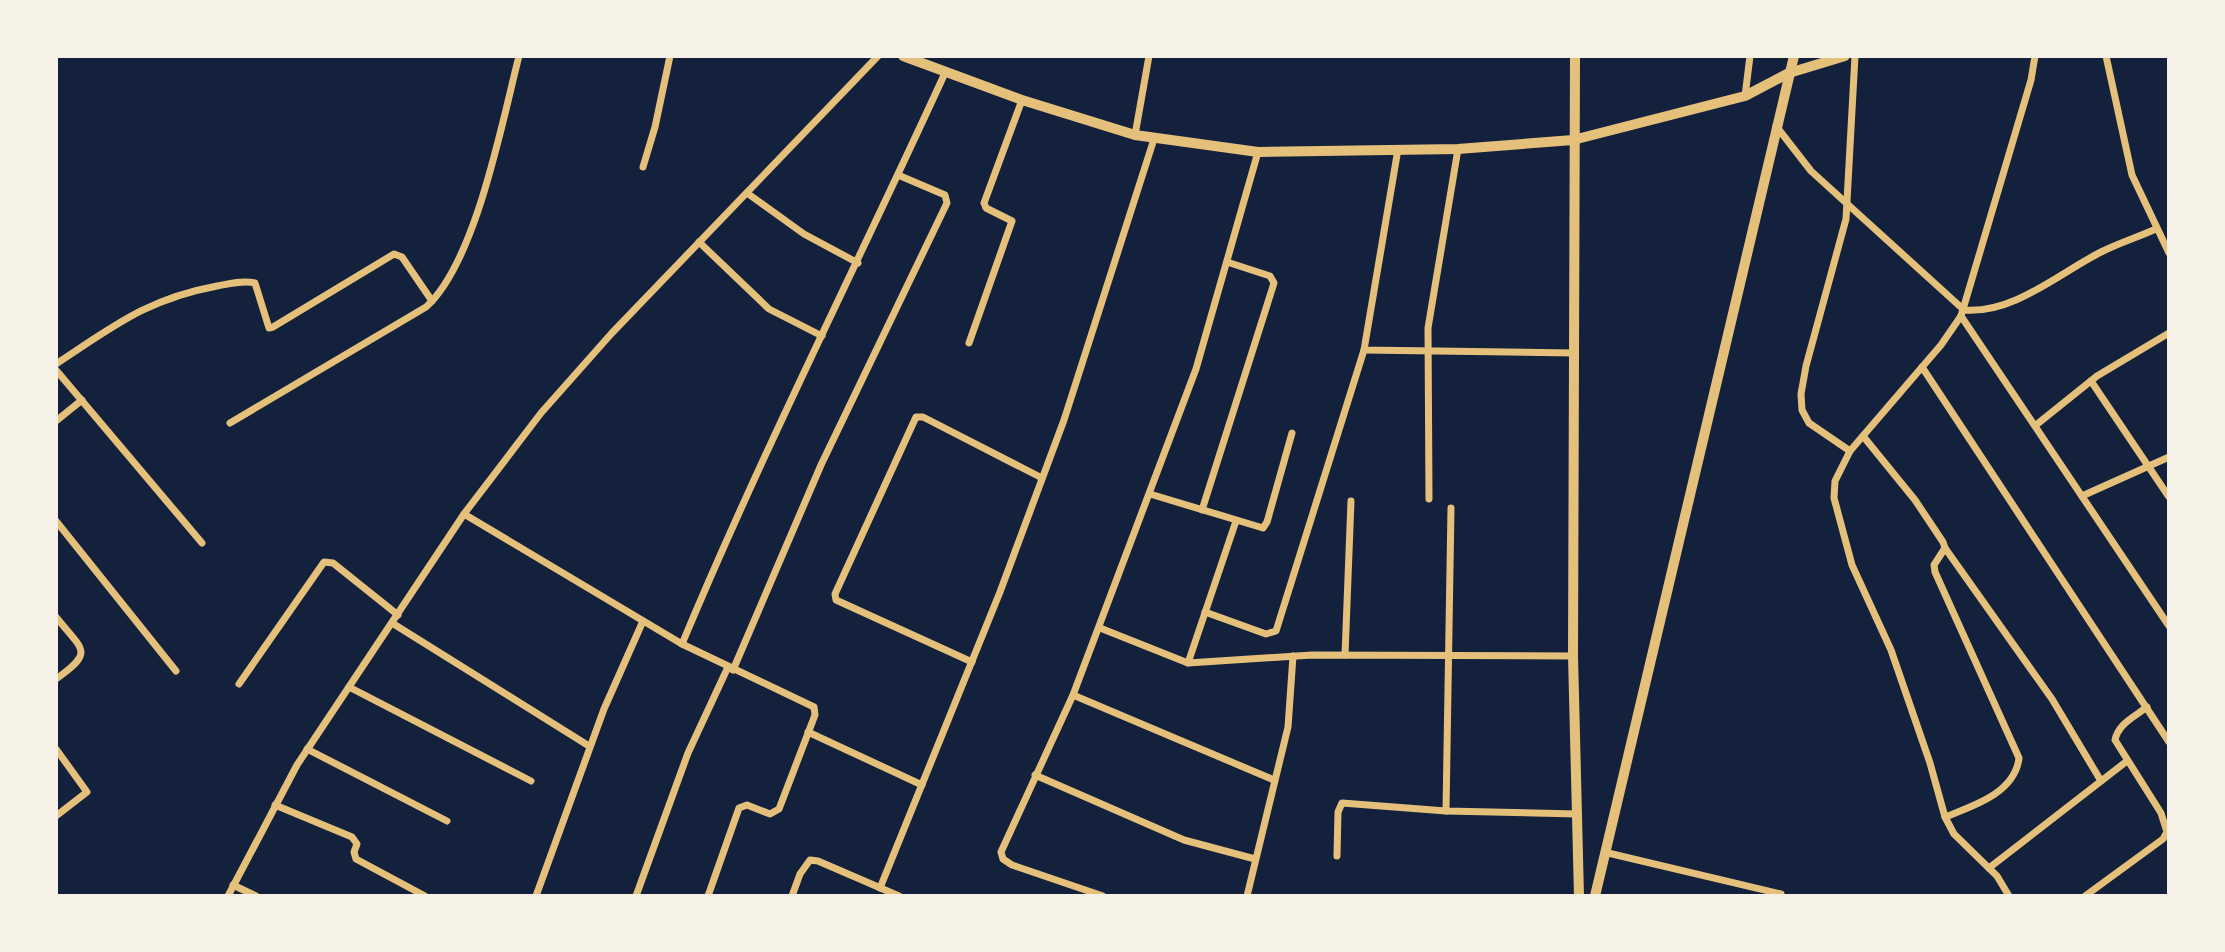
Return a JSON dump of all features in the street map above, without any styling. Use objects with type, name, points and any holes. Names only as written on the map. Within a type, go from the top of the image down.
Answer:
[{"type":"street","points":[[230,423],[432,301],[460,253],[481,204],[519,56]]},
{"type":"street","points":[[643,167],[655,127],[670,56]]},
{"type":"street","points":[[228,896],[307,749],[464,514],[541,414],[699,242],[878,56]]},
{"type":"street","points":[[903,56],[1022,100],[1135,135],[1258,152],[1458,149],[1573,139],[1745,96],[1789,73],[1842,56]]},
{"type":"street","points":[[1135,135],[1149,56]]},
{"type":"street","points":[[1575,56],[1573,656],[1579,896]]},
{"type":"street","points":[[1745,96],[1750,56]]},
{"type":"street","points":[[1595,896],[1608,853],[1794,56]]},
{"type":"street","points":[[1850,451],[1809,423],[1802,410],[1801,394],[1806,366],[1844,232],[1856,56]]},
{"type":"street","points":[[2009,896],[1989,868],[1954,834],[1945,817],[1891,650],[1852,565],[1834,498],[1835,481],[1850,451],[1922,367],[1962,313],[2031,80],[2035,56]]},
{"type":"street","points":[[2106,56],[2132,175],[2169,253]]},
{"type":"street","points":[[682,644],[734,518],[858,262],[945,72]]},
{"type":"street","points":[[969,343],[1012,221],[986,208],[984,203],[1022,100]]},
{"type":"street","points":[[1776,126],[1811,171],[1962,313],[2169,626]]},
{"type":"street","points":[[880,888],[972,662],[1042,478],[1154,139]]},
{"type":"street","points":[[1205,612],[1266,634],[1276,631],[1364,351],[1398,149]]},
{"type":"street","points":[[1429,499],[1426,350],[1458,149]]},
{"type":"street","points":[[1103,896],[1012,865],[1003,859],[1004,841],[1073,695],[1150,494],[1196,369],[1258,152]]},
{"type":"street","points":[[636,896],[688,753],[731,668],[827,454],[947,203],[945,195],[898,175]]},
{"type":"street","points":[[747,193],[804,234],[858,262]]},
{"type":"street","points":[[1962,313],[2030,294],[2103,251],[2156,229]]},
{"type":"street","points":[[699,242],[769,309],[822,336]]},
{"type":"street","points":[[56,364],[134,312],[162,299],[222,285],[255,282],[265,321],[269,328],[273,327],[394,254],[402,257],[432,301]]},
{"type":"street","points":[[1202,510],[1274,284],[1270,276],[1227,262]]},
{"type":"street","points":[[2036,425],[2091,381],[2169,333]]},
{"type":"street","points":[[1364,351],[1574,353]]},
{"type":"street","points":[[1922,367],[2169,742]]},
{"type":"street","points":[[56,370],[202,543]]},
{"type":"street","points":[[2091,381],[2169,497]]},
{"type":"street","points":[[56,421],[82,400]]},
{"type":"street","points":[[972,662],[836,600],[835,594],[916,417],[923,417],[1042,478]]},
{"type":"street","points":[[1150,494],[1259,528],[1265,526],[1292,433]]},
{"type":"street","points":[[1863,436],[1915,500],[1945,548],[2052,699],[2101,782]]},
{"type":"street","points":[[2082,496],[2169,457]]},
{"type":"street","points":[[1345,654],[1351,501]]},
{"type":"street","points":[[1446,811],[1451,509]]},
{"type":"street","points":[[464,514],[682,644],[814,707],[815,715],[779,808],[770,814],[747,806],[738,808],[708,896]]},
{"type":"street","points":[[56,521],[176,671]]},
{"type":"street","points":[[1188,663],[1236,521]]},
{"type":"street","points":[[1945,548],[1934,565],[1935,572],[2019,758],[2014,778],[2001,789],[1976,805],[1945,817]]},
{"type":"street","points":[[239,684],[324,562],[333,563],[398,615]]},
{"type":"street","points":[[56,617],[78,645],[82,656],[80,662],[56,679]]},
{"type":"street","points":[[536,896],[569,810],[589,746],[643,621]]},
{"type":"street","points":[[392,623],[589,746]]},
{"type":"street","points":[[1100,628],[1188,663],[1345,654],[1573,656]]},
{"type":"street","points":[[1250,895],[1255,859],[1288,727],[1293,656]]},
{"type":"street","points":[[349,687],[531,782]]},
{"type":"street","points":[[1073,695],[1274,780]]},
{"type":"street","points":[[2085,896],[2163,839],[2167,832],[2161,813],[2115,740],[2117,732],[2147,707]]},
{"type":"street","points":[[808,732],[922,785]]},
{"type":"street","points":[[56,749],[87,792],[56,816]]},
{"type":"street","points":[[307,749],[447,821]]},
{"type":"street","points":[[1989,868],[2127,761]]},
{"type":"street","points":[[1035,775],[1184,840],[1255,859]]},
{"type":"street","points":[[1337,856],[1338,812],[1342,803],[1446,811],[1577,814]]},
{"type":"street","points":[[275,806],[352,837],[357,844],[354,852],[356,859],[425,896]]},
{"type":"street","points":[[1608,853],[1781,894]]},
{"type":"street","points":[[792,896],[800,874],[810,860],[818,860],[899,896]]},
{"type":"street","points":[[233,885],[256,896]]}]
